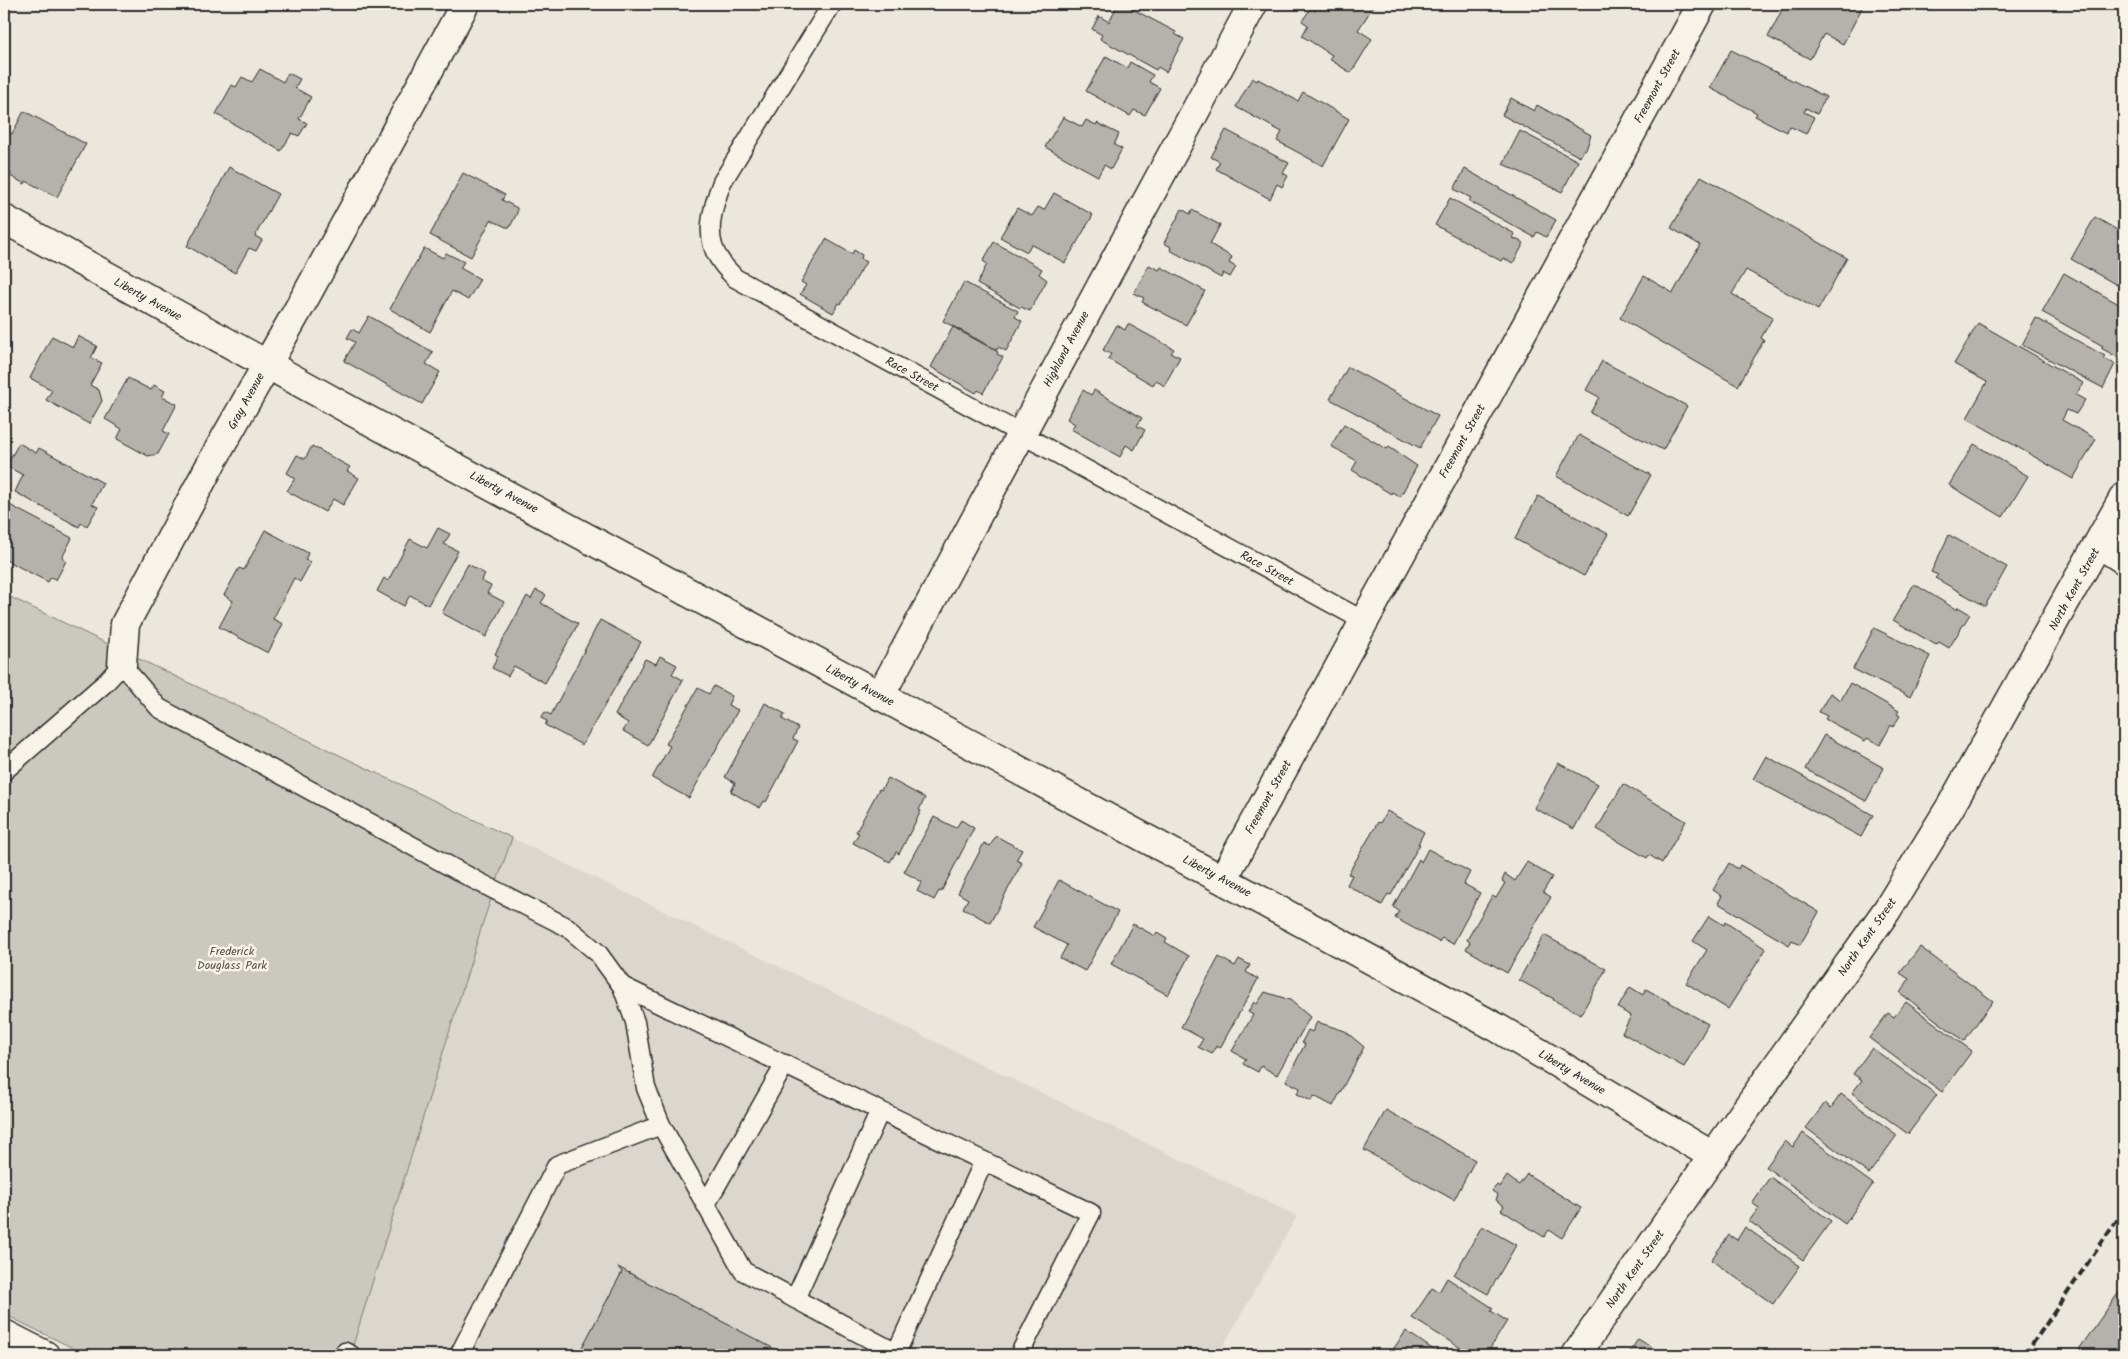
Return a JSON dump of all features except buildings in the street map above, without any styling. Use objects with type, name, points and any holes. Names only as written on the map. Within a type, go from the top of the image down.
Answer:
[{"type":"street","name":"Gray Avenue","points":[[122,665],[125,624],[209,467],[307,294],[465,4]]},
{"type":"street","name":"Highland Avenue","points":[[880,696],[1253,4]]},
{"type":"street","name":"Freemont Street","points":[[1223,879],[1702,4]]},
{"type":"street","name":"Liberty Avenue","points":[[4,219],[266,364],[1496,1027],[1713,1156]]},
{"type":"street","name":"North Kent Street","points":[[1576,1355],[1713,1156],[1887,910],[1957,796],[2124,498]]},
{"type":"street","points":[[2099,544],[2124,560]]},
{"type":"street","points":[[4,1334],[45,1355]]},
{"type":"lane","name":"Race Street","points":[[832,4],[722,182],[713,205],[710,234],[718,259],[735,278],[1364,621]]},
{"type":"lane","points":[[4,772],[104,684],[122,665],[159,708],[475,880],[567,927],[598,953],[622,986],[635,1022],[646,1088],[661,1125],[743,1271],[898,1354],[984,1161]]},
{"type":"lane","points":[[622,986],[1091,1212],[1019,1355]]},
{"type":"lane","points":[[706,1204],[785,1064]]},
{"type":"lane","points":[[795,1299],[880,1111]]},
{"type":"lane","points":[[459,1355],[558,1165],[661,1125]]},
{"type":"lane","points":[[342,1355],[344,1352],[351,1355]]},
{"type":"shaded area","points":[[512,838],[1297,1216],[1218,1355],[350,1355],[484,919]]},
{"type":"green space","name":"Frederick Douglass Park","points":[[4,594],[512,838],[484,919],[350,1355],[87,1355],[4,1314]]},
{"type":"railway","points":[[2025,1355],[2124,1210]]}]
